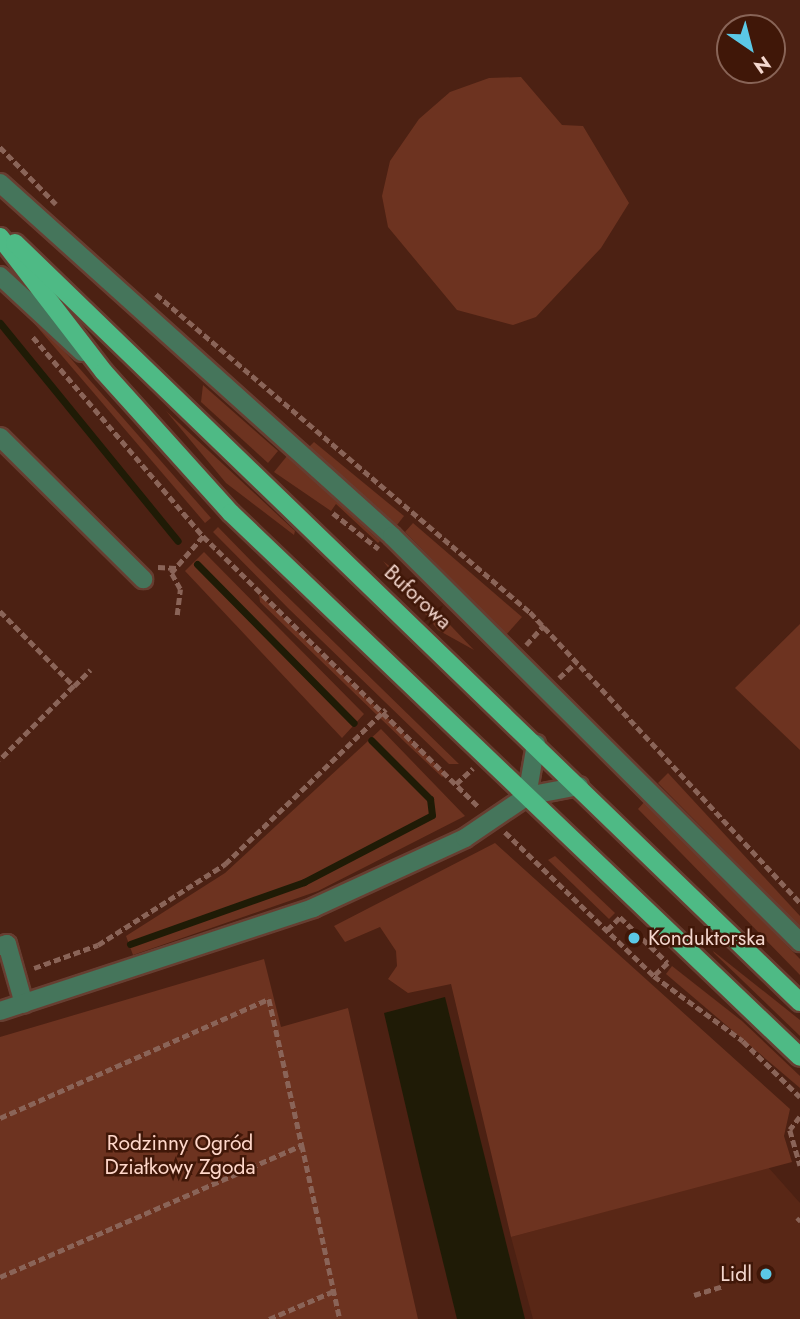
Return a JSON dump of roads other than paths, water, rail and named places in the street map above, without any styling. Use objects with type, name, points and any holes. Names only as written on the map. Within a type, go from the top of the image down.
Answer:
[{"type":"main road","name":"Buforowa","points":[[0,230],[536,744],[800,1002]]},
{"type":"main road","points":[[0,237],[104,372],[270,553],[800,1057]]},
{"type":"street","points":[[0,183],[392,536],[800,942]]},
{"type":"street","points":[[0,276],[104,372]]},
{"type":"street","points":[[0,437],[143,579]]},
{"type":"street","points":[[527,796],[536,744]]},
{"type":"street","points":[[0,1010],[351,892],[465,838],[527,796],[579,786]]},
{"type":"street","points":[[0,946],[7,944],[24,1004]]},
{"type":"waterway","points":[[0,323],[178,541]]},
{"type":"waterway","points":[[197,564],[354,723]]},
{"type":"waterway","points":[[130,944],[304,882],[432,815],[430,799],[371,740]]},
{"type":"place","name":"Konduktorska","points":[[634,938]]},
{"type":"place","name":"Lidl","points":[[766,1274]]},
{"type":"park label","name":"Rodzinny Ogród Działkowy Zgoda","points":[[180,1155]]}]
